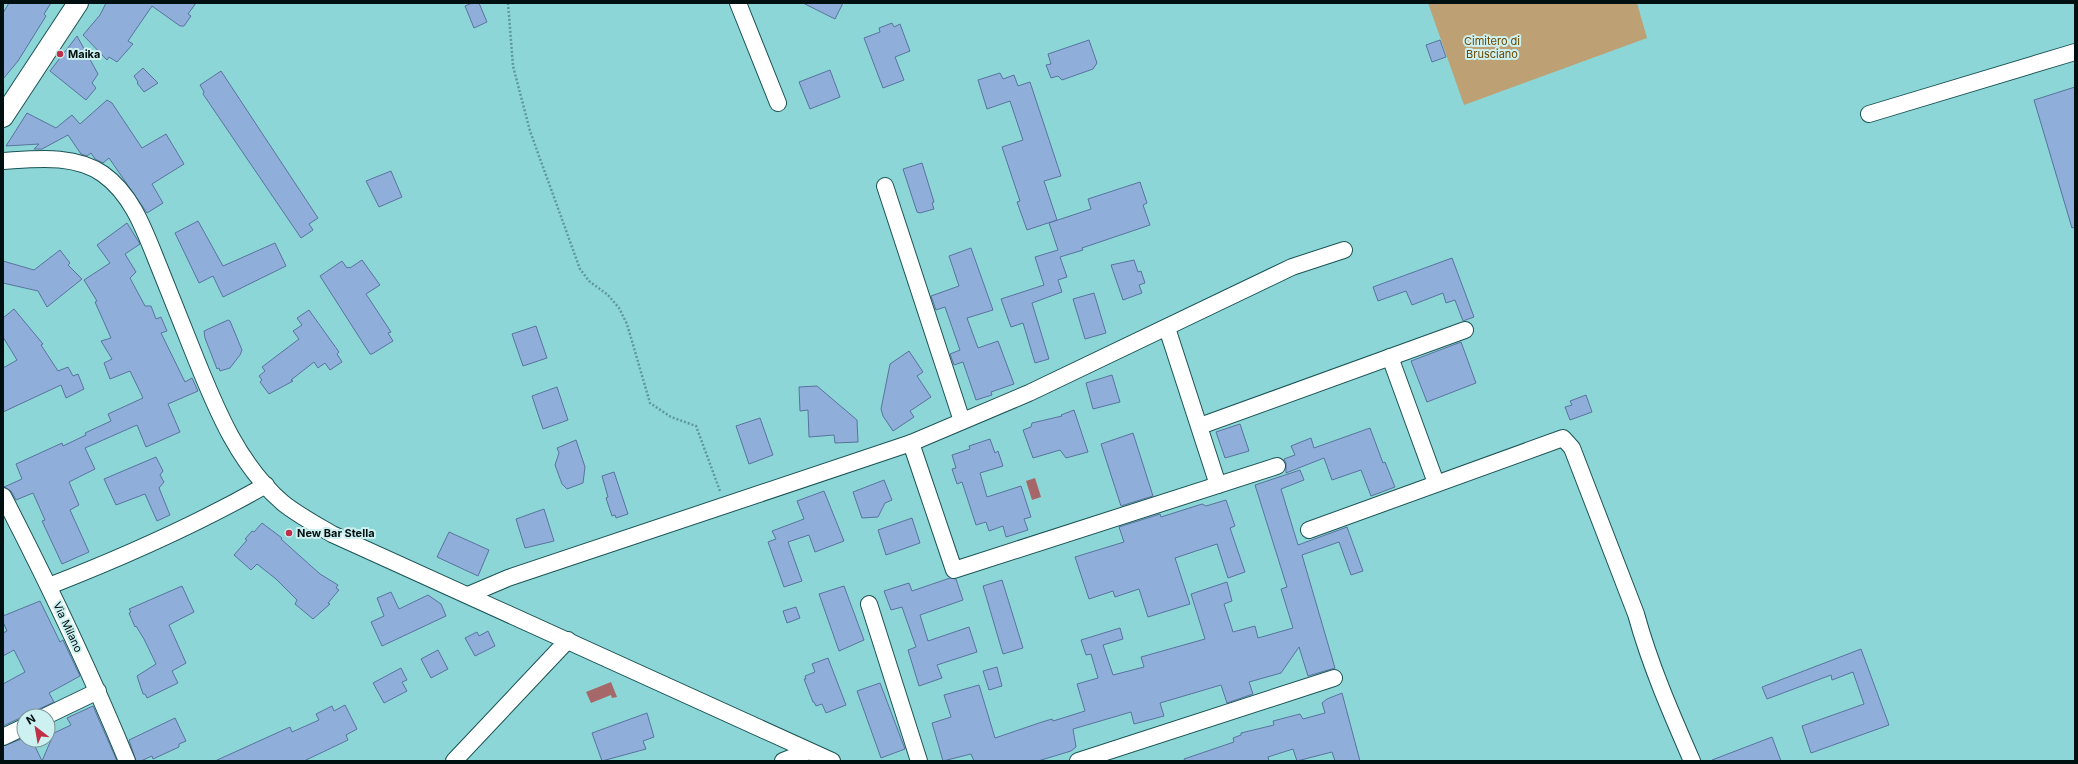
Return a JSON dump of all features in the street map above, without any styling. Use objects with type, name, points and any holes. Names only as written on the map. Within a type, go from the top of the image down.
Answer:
[{"type":"street","points":[[3,117],[78,3]]},
{"type":"street","points":[[738,3],[778,103]]},
{"type":"street","points":[[1870,114],[2075,52]]},
{"type":"street","points":[[3,161],[32,159],[73,161],[90,167],[103,174],[115,184],[127,199],[147,237],[226,428],[247,462],[283,503],[332,534],[832,761]]},
{"type":"street","points":[[885,186],[962,421]]},
{"type":"street","points":[[468,595],[508,578],[725,504],[911,443],[1029,393],[1292,267],[1344,250]]},
{"type":"street","points":[[1167,328],[1218,485]]},
{"type":"street","points":[[1200,426],[1466,330]]},
{"type":"street","points":[[1390,357],[1436,483]]},
{"type":"street","points":[[1309,530],[1556,439],[1563,438],[1568,441],[1636,614],[1644,642],[1669,709],[1692,761]]},
{"type":"street","points":[[911,443],[954,570],[1277,466]]},
{"type":"street","points":[[49,586],[173,535],[221,511],[266,485]]},
{"type":"street","name":"Via Milano","points":[[3,496],[49,586],[98,691],[127,761]]},
{"type":"street","points":[[869,604],[919,761]]},
{"type":"street","points":[[454,761],[568,640]]},
{"type":"street","points":[[1078,761],[1334,678]]},
{"type":"street","points":[[56,711],[98,691]]},
{"type":"street","points":[[3,737],[16,731]]},
{"type":"street","points":[[783,761],[809,751]]},
{"type":"path","points":[[508,3],[513,66],[530,131],[580,269],[619,308],[627,324],[650,403],[671,417],[696,426],[725,504]]},
{"type":"green space","name":"Cimitero di Brusciano","points":[[1428,3],[1637,3],[1647,38],[1464,105]]},
{"type":"shaded area","points":[[1035,478],[1041,497],[1032,500],[1026,481]]},
{"type":"shaded area","points":[[611,682],[617,697],[612,698],[611,695],[591,703],[586,692]]},
{"type":"building","points":[[9,3],[51,3],[44,14],[46,16],[18,61],[3,79],[3,13]]},
{"type":"building","points":[[106,3],[196,3],[188,14],[191,16],[184,26],[180,26],[152,6],[128,41],[133,44],[117,62],[109,57],[107,60],[83,35],[100,15]]},
{"type":"building","points":[[472,3],[479,3],[487,22],[474,28],[465,6]]},
{"type":"building","points":[[803,3],[843,3],[835,19]]},
{"type":"building","points":[[892,23],[894,27],[900,24],[910,51],[895,57],[904,80],[883,88],[864,38],[880,32],[879,28]]},
{"type":"building","points":[[77,36],[98,74],[92,83],[96,88],[86,100],[50,71]]},
{"type":"building","points":[[1089,40],[1097,63],[1093,69],[1062,80],[1058,76],[1051,78],[1046,65],[1051,64],[1048,54]]},
{"type":"building","points":[[1440,40],[1446,57],[1432,62],[1426,45]]},
{"type":"building","points":[[143,68],[158,83],[144,92],[134,76]]},
{"type":"building","points":[[830,70],[840,97],[810,109],[799,82]]},
{"type":"building","points":[[221,71],[318,218],[309,224],[313,230],[301,238],[203,94],[204,92],[200,85]]},
{"type":"building","points":[[1000,73],[1003,79],[1014,75],[1018,86],[1030,82],[1061,176],[1044,181],[1057,220],[1027,230],[1017,202],[1020,201],[1002,147],[1023,140],[1010,101],[987,109],[978,80]]},
{"type":"building","points":[[2075,87],[2075,227],[2072,228],[2034,100]]},
{"type":"building","points":[[107,100],[112,103],[142,148],[166,134],[184,164],[152,184],[163,203],[147,213],[109,158],[103,163],[95,159],[91,153],[87,156],[81,154],[68,135],[42,149],[34,149],[39,144],[6,146],[27,113],[56,128],[72,115],[80,124]]},
{"type":"building","points":[[922,163],[934,202],[932,203],[934,209],[920,213],[917,212],[903,169]]},
{"type":"building","points":[[391,171],[402,197],[379,207],[366,181]]},
{"type":"building","points":[[1140,182],[1147,203],[1143,205],[1150,225],[1060,257],[1067,277],[1058,280],[1062,292],[1032,303],[1049,359],[1035,363],[1023,323],[1011,327],[1001,299],[1044,285],[1035,257],[1058,250],[1049,223],[1091,209],[1088,199]]},
{"type":"building","points":[[198,221],[223,266],[275,243],[286,266],[223,297],[213,276],[199,283],[175,233]]},
{"type":"building","points":[[127,223],[140,244],[125,254],[136,272],[130,278],[145,306],[151,306],[156,319],[161,317],[167,331],[161,333],[185,382],[192,378],[198,391],[168,404],[180,432],[146,447],[137,425],[85,448],[95,469],[69,482],[79,505],[70,510],[89,552],[62,564],[42,521],[45,520],[33,493],[16,500],[11,491],[4,487],[22,479],[16,464],[62,443],[63,446],[86,435],[85,433],[111,421],[108,414],[143,398],[130,371],[110,379],[104,363],[112,359],[101,341],[111,338],[95,302],[97,301],[84,280],[110,263],[97,245]]},
{"type":"building","points":[[971,248],[993,310],[967,318],[978,348],[998,341],[1014,384],[991,392],[992,395],[976,400],[963,362],[954,365],[950,354],[960,350],[945,307],[936,310],[931,296],[959,286],[949,256]]},
{"type":"building","points":[[60,250],[70,263],[68,265],[82,279],[47,307],[38,291],[3,283],[3,261],[34,270]]},
{"type":"building","points":[[1452,258],[1474,317],[1463,321],[1455,300],[1446,303],[1443,293],[1412,305],[1406,291],[1378,301],[1373,287]]},
{"type":"building","points":[[362,260],[380,285],[366,294],[391,332],[388,333],[393,341],[372,354],[370,354],[320,276],[342,261],[347,268],[350,268]]},
{"type":"building","points":[[1134,260],[1138,272],[1141,271],[1145,283],[1139,285],[1142,293],[1123,300],[1111,265]]},
{"type":"building","points":[[1094,293],[1106,333],[1085,339],[1073,299]]},
{"type":"building","points":[[14,309],[43,344],[41,345],[58,371],[68,367],[73,376],[78,374],[84,389],[66,398],[61,385],[3,412],[3,368],[17,360],[3,337],[3,318]]},
{"type":"building","points":[[309,310],[339,352],[337,354],[342,362],[330,370],[325,363],[318,368],[314,362],[291,380],[293,381],[269,394],[260,382],[262,380],[259,376],[265,371],[262,367],[299,339],[293,331],[302,325],[297,318]]},
{"type":"building","points":[[228,320],[230,321],[242,350],[230,368],[220,371],[219,368],[217,369],[205,338],[204,331]]},
{"type":"building","points":[[536,326],[547,358],[523,366],[512,334]]},
{"type":"building","points":[[1461,342],[1476,383],[1427,402],[1411,361]]},
{"type":"building","points":[[909,351],[923,372],[917,376],[931,397],[910,411],[914,417],[893,431],[883,416],[881,409],[890,364]]},
{"type":"building","points":[[1112,375],[1120,402],[1093,409],[1086,383]]},
{"type":"building","points":[[817,386],[857,420],[858,442],[835,443],[834,435],[809,437],[808,410],[800,411],[799,387]]},
{"type":"building","points":[[557,387],[568,420],[543,429],[532,396]]},
{"type":"building","points":[[1586,395],[1592,412],[1570,420],[1565,407],[1572,405],[1570,401]]},
{"type":"building","points":[[1074,410],[1088,452],[1066,458],[1060,450],[1033,458],[1023,430],[1031,427],[1032,423],[1062,416],[1061,415]]},
{"type":"building","points":[[760,418],[773,455],[749,464],[736,426]]},
{"type":"building","points":[[1240,424],[1249,451],[1225,458],[1216,432]]},
{"type":"building","points":[[1370,428],[1383,463],[1385,462],[1395,487],[1371,496],[1361,470],[1332,480],[1324,458],[1286,473],[1286,463],[1284,459],[1295,455],[1291,446],[1311,438],[1314,448]]},
{"type":"building","points":[[1133,433],[1153,496],[1121,506],[1101,444]]},
{"type":"building","points":[[990,439],[995,453],[998,451],[1003,466],[980,473],[987,497],[1021,486],[1031,517],[1024,519],[1028,530],[1006,537],[1003,526],[989,531],[986,522],[976,525],[962,482],[957,484],[952,469],[956,468],[952,455],[970,449],[969,446]]},
{"type":"building","points":[[576,440],[585,467],[583,483],[567,489],[562,484],[555,465],[559,453],[557,448]]},
{"type":"building","points":[[156,457],[163,471],[160,475],[164,482],[159,488],[170,515],[157,521],[145,494],[116,505],[104,479]]},
{"type":"building","points":[[1300,470],[1304,480],[1281,489],[1298,545],[1347,527],[1363,571],[1351,575],[1339,542],[1302,555],[1335,668],[1308,676],[1299,647],[1281,673],[1249,682],[1253,694],[1227,703],[1221,685],[1160,703],[1164,716],[1134,724],[1131,712],[1073,729],[1076,747],[1071,751],[1038,761],[974,761],[971,754],[943,761],[932,723],[951,717],[944,695],[979,685],[995,738],[1052,719],[1053,721],[1085,711],[1077,684],[1098,678],[1091,654],[1086,655],[1081,640],[1120,628],[1123,639],[1103,645],[1113,675],[1144,667],[1141,657],[1205,639],[1191,594],[1227,582],[1232,601],[1224,604],[1233,632],[1255,626],[1258,638],[1293,628],[1281,589],[1287,587],[1255,485]]},
{"type":"building","points":[[614,472],[628,514],[616,518],[615,515],[612,516],[606,498],[608,497],[602,476]]},
{"type":"building","points":[[884,480],[892,500],[885,503],[878,517],[862,518],[853,492]]},
{"type":"building","points":[[824,491],[844,541],[815,552],[809,535],[788,542],[802,581],[784,587],[768,542],[776,539],[772,531],[804,519],[797,501]]},
{"type":"building","points":[[1226,500],[1235,526],[1230,528],[1245,572],[1228,578],[1217,544],[1175,558],[1190,604],[1148,617],[1139,589],[1115,597],[1113,591],[1089,599],[1075,557],[1124,542],[1119,527],[1160,514],[1161,517],[1202,504],[1206,506]]},
{"type":"building","points":[[544,509],[554,541],[525,548],[516,519]]},
{"type":"building","points":[[912,518],[920,543],[886,555],[878,530]]},
{"type":"building","points":[[262,523],[282,538],[281,539],[320,574],[338,585],[336,588],[339,590],[328,603],[330,604],[313,619],[295,604],[297,600],[276,579],[257,564],[251,570],[234,555],[247,540],[245,539],[252,531],[254,532]]},
{"type":"building","points":[[449,532],[489,550],[478,576],[437,557]]},
{"type":"building","points":[[950,578],[956,579],[963,600],[920,615],[928,641],[969,627],[977,652],[937,665],[942,678],[919,686],[908,650],[916,647],[902,607],[891,610],[884,591],[909,583],[912,591]]},
{"type":"building","points":[[1002,580],[1023,648],[1003,654],[983,586]]},
{"type":"building","points":[[182,586],[194,612],[169,625],[186,663],[172,671],[178,683],[147,698],[145,694],[143,694],[137,676],[156,664],[144,639],[136,626],[135,627],[129,613],[131,612],[129,609]]},
{"type":"building","points":[[844,586],[864,640],[839,651],[819,594]]},
{"type":"building","points":[[391,592],[399,609],[428,595],[441,604],[446,616],[382,646],[371,622],[384,616],[377,598]]},
{"type":"building","points":[[40,601],[60,642],[63,640],[80,676],[49,693],[54,702],[41,708],[16,708],[16,720],[3,726],[3,684],[25,672],[14,650],[3,656],[3,633],[7,631],[3,622],[3,616]]},
{"type":"building","points":[[796,607],[800,618],[787,623],[783,611]]},
{"type":"building","points":[[488,631],[495,646],[475,656],[465,638],[477,632],[479,636]]},
{"type":"building","points":[[1861,649],[1889,725],[1811,753],[1802,726],[1864,704],[1853,672],[1832,680],[1831,675],[1767,699],[1762,687]]},
{"type":"building","points":[[438,650],[448,669],[431,678],[421,659]]},
{"type":"building","points":[[828,658],[846,705],[826,713],[822,704],[816,706],[813,702],[804,679],[806,679],[805,676],[815,672],[812,664]]},
{"type":"building","points":[[997,667],[1002,686],[989,690],[983,671]]},
{"type":"building","points":[[401,668],[407,680],[402,682],[407,691],[384,703],[373,683]]},
{"type":"building","points":[[880,683],[905,749],[881,758],[857,691]]},
{"type":"building","points":[[1342,693],[1360,761],[1335,761],[1332,752],[1297,761],[1293,749],[1268,757],[1269,761],[1185,761],[1184,759],[1234,742],[1233,738],[1241,735],[1241,733],[1274,725],[1273,721],[1300,714],[1303,719],[1325,713],[1322,703],[1327,699]]},
{"type":"building","points":[[345,705],[357,729],[346,735],[348,740],[304,761],[215,761],[290,727],[292,732],[319,720],[316,714],[332,706],[334,711]]},
{"type":"building","points":[[93,706],[117,761],[42,761],[48,748],[56,748],[56,732],[71,725],[67,718]]},
{"type":"building","points":[[647,713],[654,737],[643,741],[646,749],[602,761],[592,733]]},
{"type":"building","points":[[175,718],[186,741],[179,744],[179,747],[153,759],[152,756],[141,761],[136,761],[129,740]]},
{"type":"building","points":[[1772,737],[1781,761],[1712,760]]},
{"type":"building","points":[[16,741],[16,748],[36,748],[42,761],[3,761],[3,746]]},
{"type":"place","name":"Maika","points":[[60,54]]},
{"type":"place","name":"New Bar Stella","points":[[289,533]]}]
